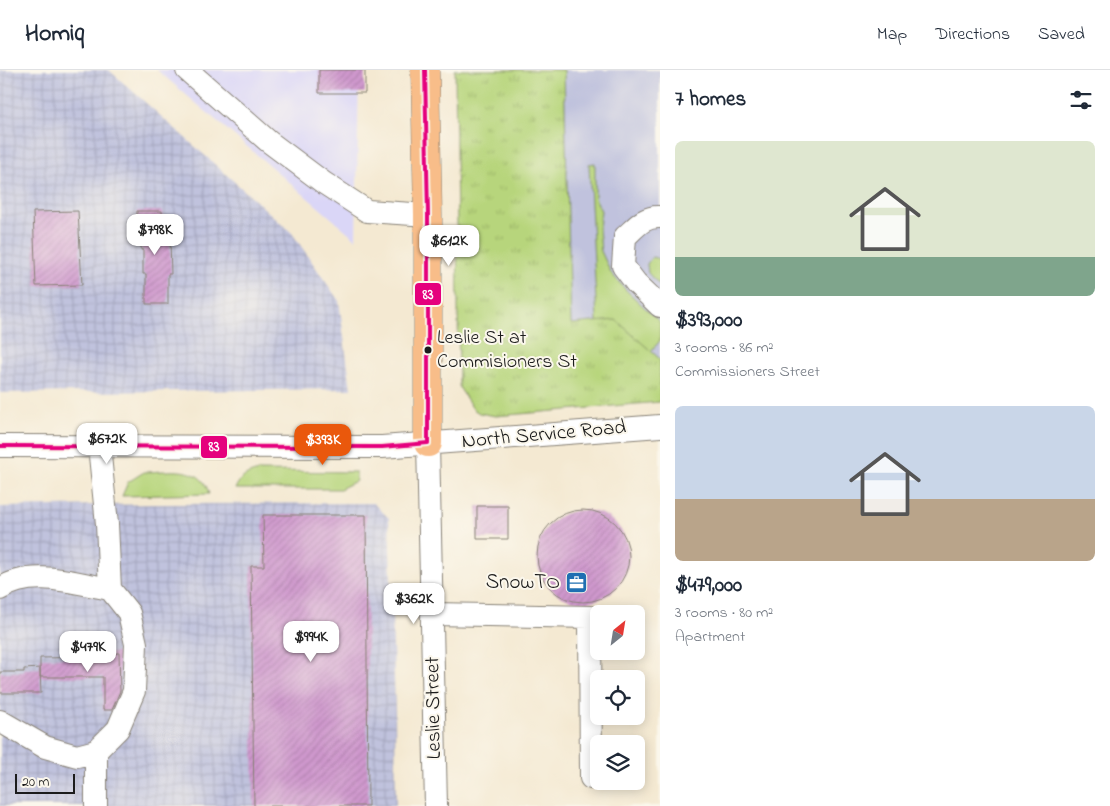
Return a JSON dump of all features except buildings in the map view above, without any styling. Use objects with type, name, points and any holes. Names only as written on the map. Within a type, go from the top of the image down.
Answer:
[{"type":"main road","name":"Leslie Street","points":[[425,70],[428,215],[428,443]]},
{"type":"street","points":[[187,70],[268,141],[324,183],[368,211],[428,215]]},
{"type":"street","points":[[660,216],[644,219],[625,237],[623,266],[636,283],[660,306]]},
{"type":"street","name":"North Service Road","points":[[0,446],[382,448],[660,426]]},
{"type":"street","name":"Leslie Street","points":[[428,443],[436,806]]},
{"type":"street","points":[[0,721],[45,747],[77,756],[96,751],[118,729],[134,691],[136,644],[129,613],[110,589],[106,516],[99,446]]},
{"type":"street","points":[[0,589],[10,582],[42,577],[110,589]]},
{"type":"street","points":[[432,614],[590,617],[591,735]]},
{"type":"street","points":[[96,751],[96,806]]},
{"type":"shaded area","points":[[0,70],[109,70],[292,233],[339,301],[351,389],[0,393]]},
{"type":"shaded area","points":[[157,70],[359,70],[356,239]]},
{"type":"shaded area","points":[[564,70],[660,70],[660,359],[616,320],[571,324]]},
{"type":"shaded area","points":[[373,503],[389,518],[396,806],[0,806],[0,507]]},
{"type":"green space","points":[[455,70],[564,70],[571,324],[616,320],[660,359],[660,402],[496,416],[479,413],[473,409],[459,387]]},
{"type":"green space","points":[[595,163],[595,197],[601,211],[599,228],[601,251],[611,273],[660,322],[660,341],[615,390],[601,367],[589,164]]},
{"type":"green space","points":[[652,257],[660,259],[660,286],[648,273],[647,264]]},
{"type":"green space","points":[[183,471],[192,473],[205,484],[209,494],[122,496],[128,482],[144,472]]},
{"type":"green space","points":[[259,471],[356,472],[356,481],[340,489],[235,489],[244,477]]},
{"type":"transit line","name":"83","points":[[425,70],[428,215],[428,443]]},
{"type":"transit line","name":"83","points":[[0,446],[382,447],[428,443]]},
{"type":"place","name":"Leslie St at Commisioners St","points":[[428,350]]},
{"type":"place","name":"SnowTO","points":[[576,583]]}]
